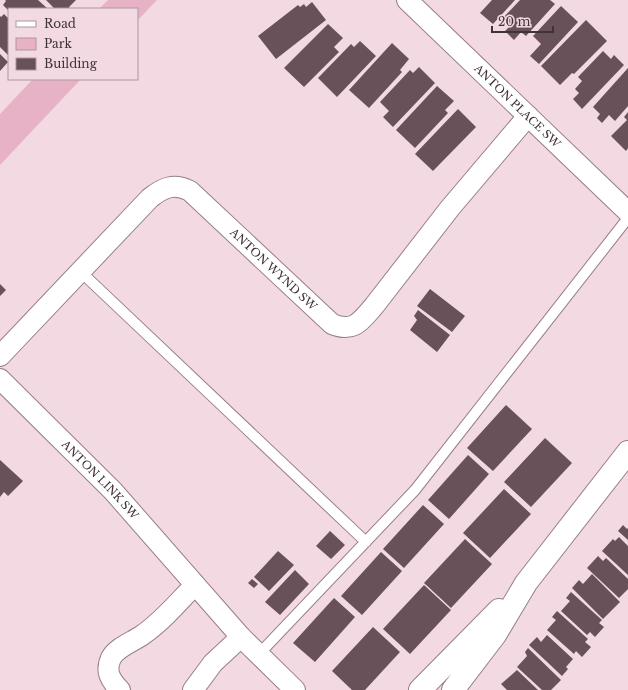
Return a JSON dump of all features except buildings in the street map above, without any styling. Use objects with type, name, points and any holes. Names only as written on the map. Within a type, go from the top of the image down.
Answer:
[{"type":"street","name":"ANTON PLACE SW","points":[[406,0],[628,212]]},
{"type":"street","name":"ANTON WYND SW","points":[[0,356],[150,198],[168,186],[180,186],[199,198],[332,324],[349,328],[364,318],[462,192],[528,116]]},
{"type":"street","name":"ANTON LINK SW","points":[[0,379],[108,485],[241,637],[294,690]]},
{"type":"street","points":[[453,690],[494,635],[526,583],[628,452]]},
{"type":"street","points":[[420,690],[526,583]]},
{"type":"street","points":[[120,690],[112,682],[108,674],[108,666],[112,656],[152,628],[195,584]]},
{"type":"street","points":[[193,690],[213,663],[241,637]]},
{"type":"lane","points":[[258,655],[415,490],[628,218]]},
{"type":"lane","points":[[81,272],[366,542]]},
{"type":"green space","points":[[108,0],[157,0],[138,20],[138,8],[100,8]]},
{"type":"green space","points":[[32,80],[80,80],[0,165],[0,114]]}]
